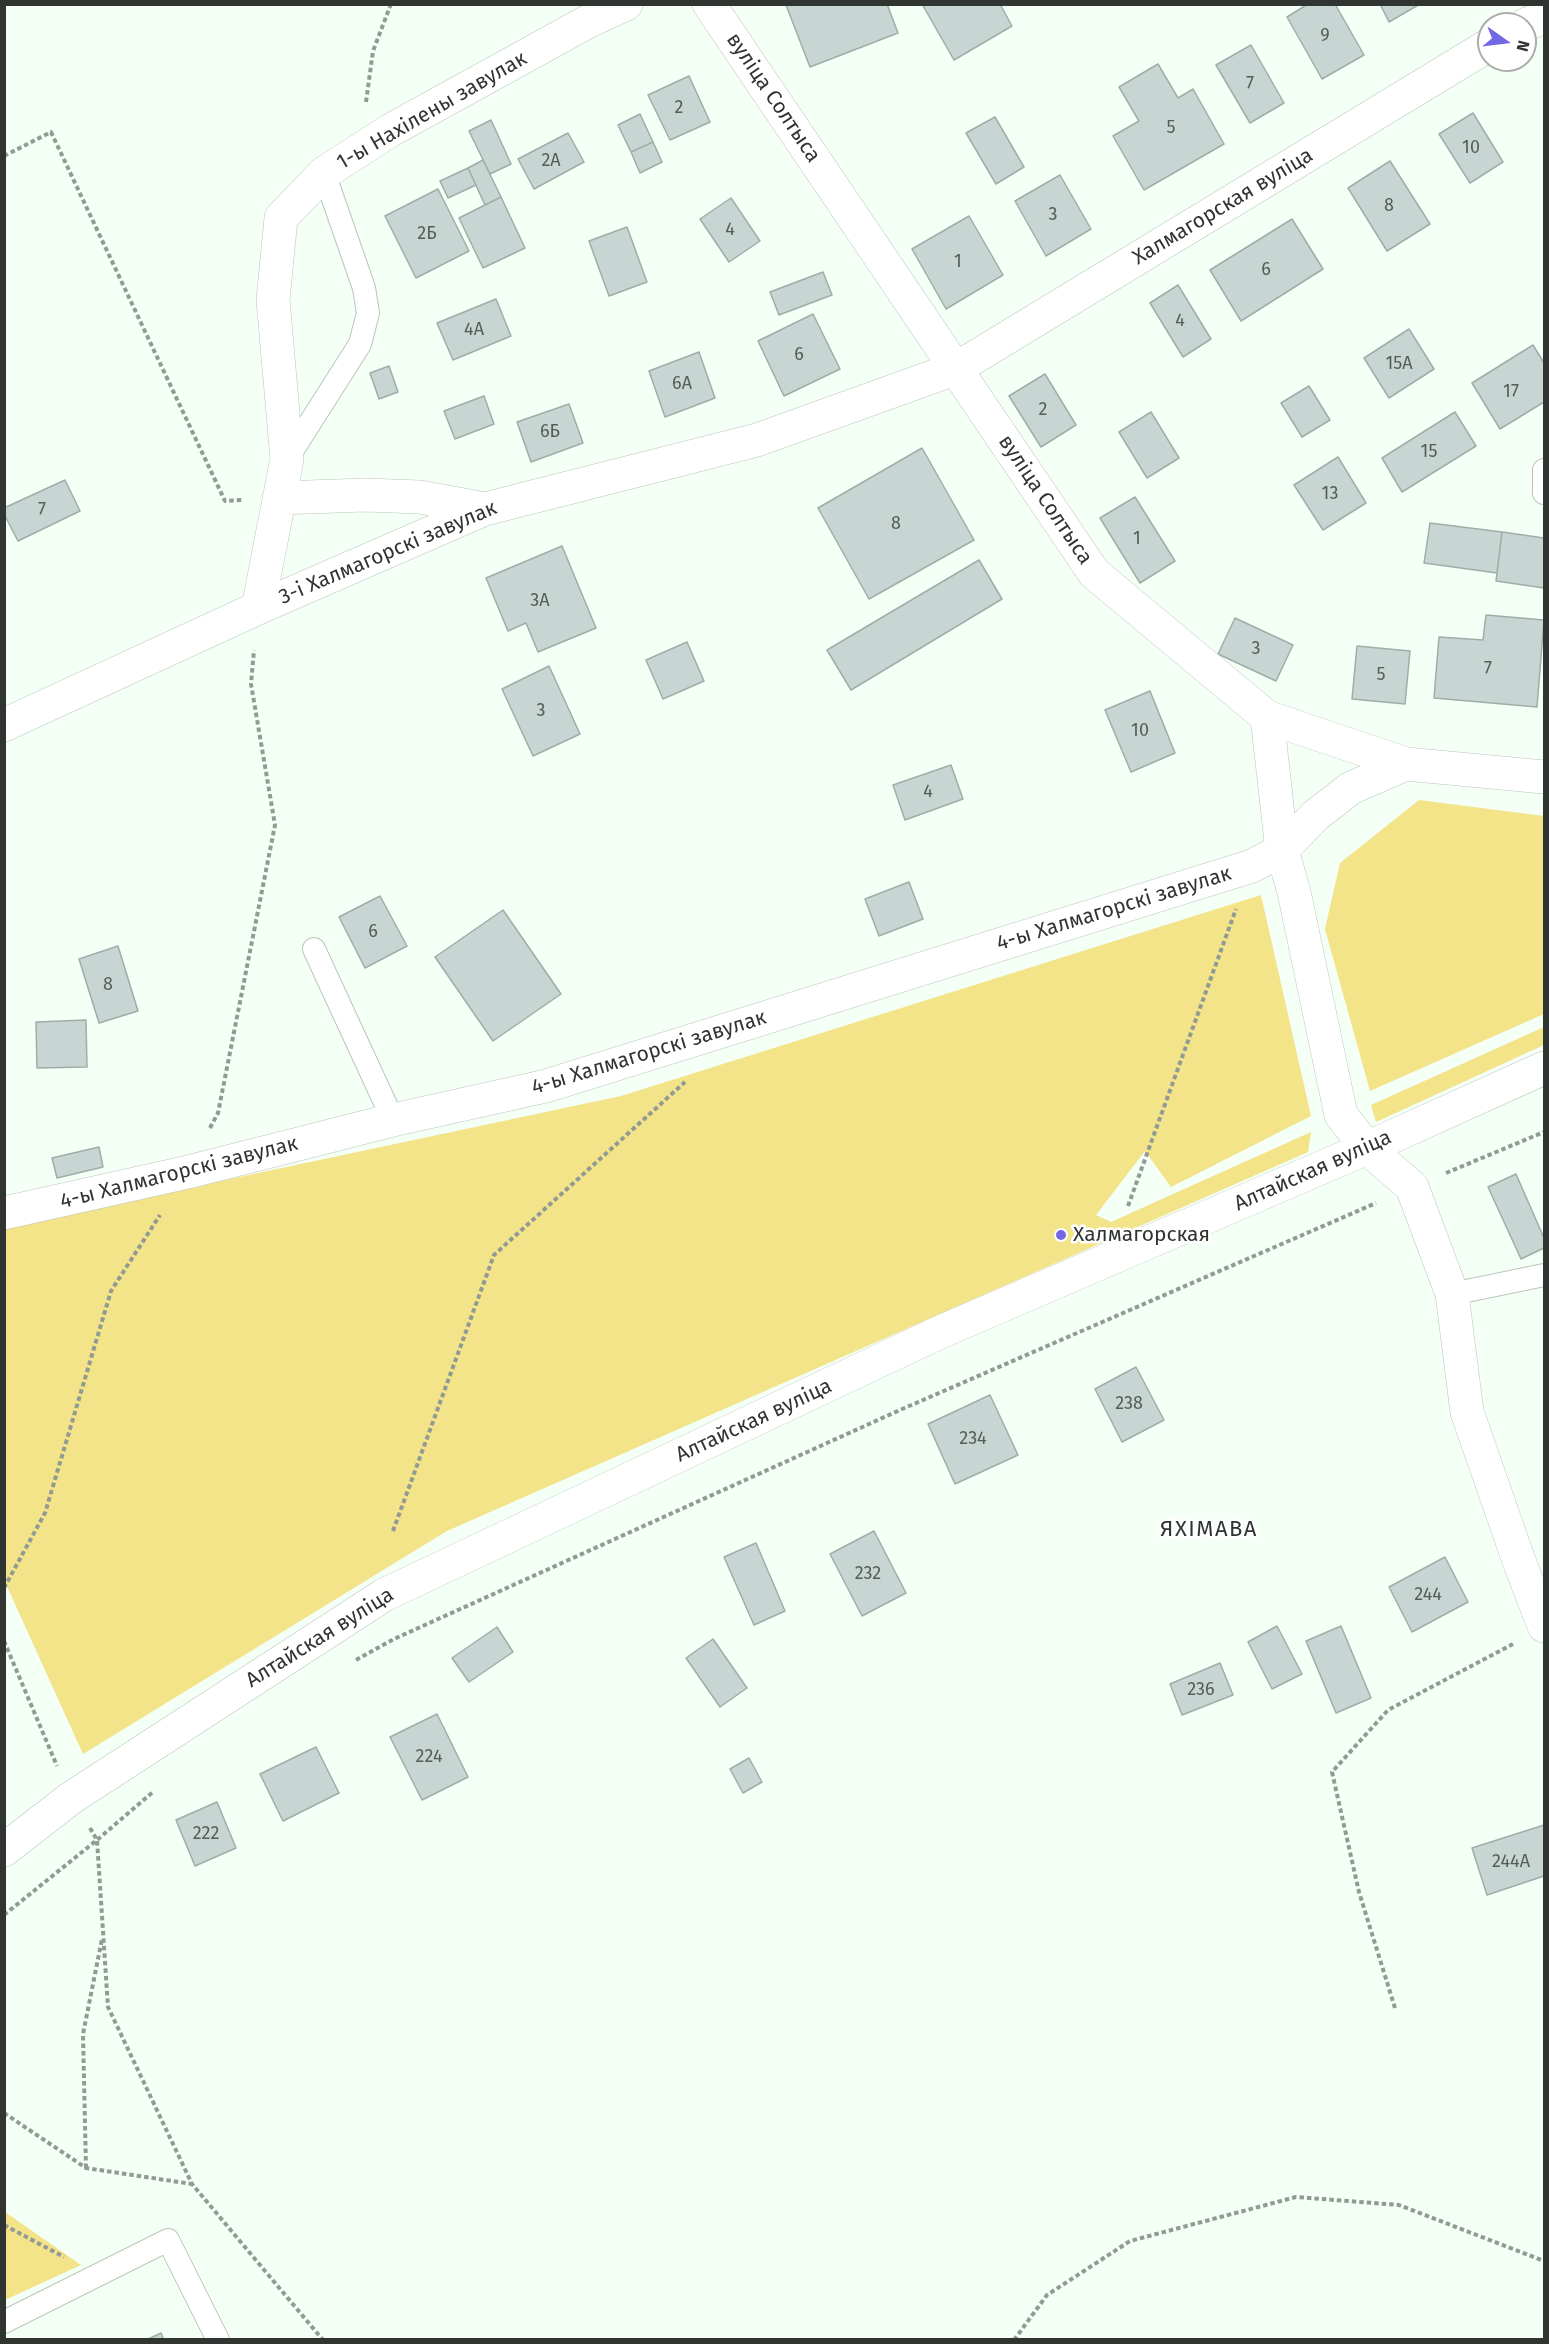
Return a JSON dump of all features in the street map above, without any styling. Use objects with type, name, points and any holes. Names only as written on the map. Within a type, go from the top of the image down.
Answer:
[{"type":"street","name":"1-ы Нахілены завулак","points":[[258,608],[287,459],[273,300],[281,218],[324,173],[412,118],[587,22],[626,4]]},
{"type":"street","name":"вуліца Солтыса","points":[[710,4],[1094,573],[1267,717],[1406,764],[1545,777]]},
{"type":"street","name":"Халмагорская вуліца","points":[[957,368],[1477,52]]},
{"type":"street","name":"3-і Халмагорскі завулак","points":[[4,725],[258,608],[485,508],[757,440],[957,368]]},
{"type":"street","points":[[279,498],[365,495],[420,497],[485,508]]},
{"type":"street","points":[[1267,717],[1282,850],[1294,892],[1341,1115],[1367,1148],[1412,1187],[1452,1294],[1467,1412],[1519,1561],[1545,1626]]},
{"type":"street","name":"4-ы Халмагорскі завулак","points":[[4,1214],[188,1172],[393,1120],[546,1086],[1252,866],[1282,850],[1316,815],[1351,788],[1406,764]]},
{"type":"street","name":"Алтайская вуліца","points":[[4,1850],[71,1798],[384,1595],[938,1334],[1367,1148],[1545,1068]]},
{"type":"lane","points":[[287,459],[360,344],[368,313],[364,288],[324,173]]},
{"type":"lane","points":[[1545,470],[1545,493]]},
{"type":"lane","points":[[314,950],[393,1120]]},
{"type":"lane","points":[[1452,1294],[1545,1275]]},
{"type":"lane","points":[[4,2322],[168,2240],[218,2340]]},
{"type":"path","points":[[359,152],[372,51],[391,4]]},
{"type":"path","points":[[4,156],[51,132],[225,501],[279,498]]},
{"type":"path","points":[[4,1588],[45,1513],[111,1291],[188,1172],[218,1113],[275,825],[251,684],[258,608]]},
{"type":"path","points":[[1128,1206],[1252,866]]},
{"type":"path","points":[[393,1531],[494,1255],[688,1079]]},
{"type":"path","points":[[346,1665],[394,1639],[889,1415],[1412,1187],[1545,1132]]},
{"type":"path","points":[[4,1641],[71,1798],[98,1840],[108,2007],[192,2184],[323,2340]]},
{"type":"path","points":[[1395,2008],[1359,1892],[1332,1772],[1388,1710],[1513,1644]]},
{"type":"path","points":[[4,1915],[98,1840],[155,1790]]},
{"type":"path","points":[[86,2168],[83,2034],[103,1932]]},
{"type":"path","points":[[4,2113],[86,2168],[192,2184]]},
{"type":"path","points":[[1014,2340],[1047,2295],[1130,2241],[1296,2196],[1400,2205],[1545,2261]]},
{"type":"shaded area","points":[[1419,800],[1544,816],[1544,1014],[1370,1091],[1325,929],[1340,863]]},
{"type":"shaded area","points":[[1261,895],[1311,1116],[1171,1187],[1145,1151],[1096,1215],[1111,1222],[1311,1132],[1308,1152],[447,1531],[83,1754],[5,1582],[4,1227],[621,1096]]},
{"type":"shaded area","points":[[1544,1027],[1544,1045],[1376,1122],[1371,1105]]},
{"type":"shaded area","points":[[5,2212],[81,2265],[5,2300]]},
{"type":"building","points":[[887,4],[898,33],[810,67],[786,5]]},
{"type":"building","points":[[922,4],[1000,4],[1012,26],[954,60]]},
{"type":"building","points":[[1308,4],[1335,4],[1364,55],[1322,79],[1287,17]]},
{"type":"building","points":[[1380,4],[1420,4],[1389,22]]},
{"type":"building","points":[[1251,45],[1284,103],[1250,123],[1216,65]]},
{"type":"building","points":[[1158,64],[1178,98],[1193,89],[1224,144],[1144,190],[1113,136],[1139,121],[1119,87]]},
{"type":"building","points":[[689,76],[710,122],[670,140],[648,95]]},
{"type":"building","points":[[1473,113],[1503,162],[1470,183],[1439,134]]},
{"type":"building","points":[[640,114],[653,142],[631,152],[618,125]]},
{"type":"building","points":[[995,117],[1024,167],[996,184],[966,133]]},
{"type":"building","points":[[491,120],[511,164],[490,174],[469,131]]},
{"type":"building","points":[[568,133],[584,162],[534,189],[518,159]]},
{"type":"building","points":[[653,142],[662,162],[640,173],[631,152]]},
{"type":"building","points":[[483,160],[501,197],[485,205],[468,168]]},
{"type":"building","points":[[1390,161],[1430,224],[1387,251],[1348,188]]},
{"type":"building","points":[[468,168],[476,185],[448,198],[440,181]]},
{"type":"building","points":[[1060,175],[1091,229],[1046,256],[1015,201]]},
{"type":"building","points":[[438,189],[469,251],[416,278],[385,216]]},
{"type":"building","points":[[501,197],[525,248],[483,268],[459,218]]},
{"type":"building","points":[[731,198],[760,241],[729,262],[700,219]]},
{"type":"building","points":[[969,216],[1003,275],[946,309],[912,249]]},
{"type":"building","points":[[1292,219],[1323,269],[1241,321],[1210,270]]},
{"type":"building","points":[[627,227],[647,282],[609,296],[589,241]]},
{"type":"building","points":[[823,272],[832,295],[779,315],[770,292]]},
{"type":"building","points":[[1178,285],[1211,339],[1183,357],[1150,303]]},
{"type":"building","points":[[496,299],[511,336],[453,360],[437,323]]},
{"type":"building","points":[[813,314],[840,369],[784,396],[758,341]]},
{"type":"building","points":[[1409,329],[1434,369],[1389,398],[1364,358]]},
{"type":"building","points":[[1533,345],[1544,363],[1544,402],[1500,429],[1472,383]]},
{"type":"building","points":[[699,352],[715,398],[665,417],[649,371]]},
{"type":"building","points":[[389,366],[398,392],[379,399],[370,373]]},
{"type":"building","points":[[1045,374],[1076,425],[1041,447],[1009,396]]},
{"type":"building","points":[[1309,386],[1330,420],[1302,437],[1281,403]]},
{"type":"building","points":[[484,396],[494,424],[455,439],[444,411]]},
{"type":"building","points":[[569,404],[583,443],[531,462],[517,422]]},
{"type":"building","points":[[1151,412],[1179,458],[1147,478],[1119,432]]},
{"type":"building","points":[[1455,412],[1476,446],[1402,492],[1382,458]]},
{"type":"building","points":[[922,448],[974,540],[869,599],[818,508]]},
{"type":"building","points":[[1338,457],[1366,503],[1323,530],[1294,485]]},
{"type":"building","points":[[65,480],[80,511],[18,541],[4,514],[4,508]]},
{"type":"building","points":[[1135,497],[1175,561],[1140,583],[1100,518]]},
{"type":"building","points":[[1430,523],[1502,532],[1497,573],[1424,563]]},
{"type":"building","points":[[1502,532],[1544,538],[1544,588],[1496,581]]},
{"type":"building","points":[[562,546],[596,628],[538,652],[526,623],[508,631],[486,578]]},
{"type":"building","points":[[979,560],[1002,599],[851,690],[827,650]]},
{"type":"building","points":[[1486,615],[1544,620],[1537,707],[1434,698],[1439,637],[1483,640]]},
{"type":"building","points":[[1235,618],[1293,645],[1276,681],[1218,654]]},
{"type":"building","points":[[687,642],[704,681],[663,699],[646,660]]},
{"type":"building","points":[[1357,646],[1410,651],[1405,704],[1352,699]]},
{"type":"building","points":[[549,666],[580,734],[533,756],[502,689]]},
{"type":"building","points":[[1150,691],[1175,753],[1131,772],[1105,710]]},
{"type":"building","points":[[951,765],[963,799],[905,820],[893,785]]},
{"type":"building","points":[[909,882],[923,919],[879,936],[865,899]]},
{"type":"building","points":[[380,896],[407,946],[365,968],[339,917]]},
{"type":"building","points":[[503,910],[561,994],[493,1041],[435,957]]},
{"type":"building","points":[[118,946],[138,1011],[99,1023],[79,959]]},
{"type":"building","points":[[86,1020],[87,1067],[37,1068],[36,1022]]},
{"type":"building","points":[[99,1147],[103,1167],[57,1178],[52,1158]]},
{"type":"building","points":[[1516,1174],[1544,1238],[1544,1248],[1521,1259],[1488,1187]]},
{"type":"building","points":[[1136,1367],[1164,1420],[1122,1442],[1095,1389]]},
{"type":"building","points":[[990,1395],[1018,1455],[955,1484],[928,1424]]},
{"type":"building","points":[[874,1531],[906,1593],[862,1616],[830,1554]]},
{"type":"building","points":[[756,1543],[785,1611],[754,1625],[724,1557]]},
{"type":"building","points":[[1445,1557],[1468,1602],[1412,1632],[1389,1587]]},
{"type":"building","points":[[1277,1626],[1302,1674],[1272,1689],[1248,1642]]},
{"type":"building","points":[[1341,1626],[1371,1698],[1336,1713],[1306,1641]]},
{"type":"building","points":[[497,1627],[513,1652],[469,1682],[452,1658]]},
{"type":"building","points":[[713,1639],[747,1688],[720,1707],[686,1658]]},
{"type":"building","points":[[1220,1663],[1233,1695],[1182,1715],[1170,1684]]},
{"type":"building","points":[[437,1714],[468,1777],[422,1800],[390,1737]]},
{"type":"building","points":[[316,1747],[339,1793],[283,1821],[260,1774]]},
{"type":"building","points":[[749,1758],[762,1782],[743,1793],[730,1769]]},
{"type":"building","points":[[217,1802],[236,1848],[195,1866],[176,1820]]},
{"type":"building","points":[[1544,1825],[1544,1876],[1487,1895],[1472,1848]]},
{"type":"building","points":[[161,2333],[164,2340],[146,2340]]},
{"type":"place","name":"Халмагорская","points":[[1061,1235]]},
{"type":"district","name":"ЯХІМАВА","points":[[1209,1530]]}]
